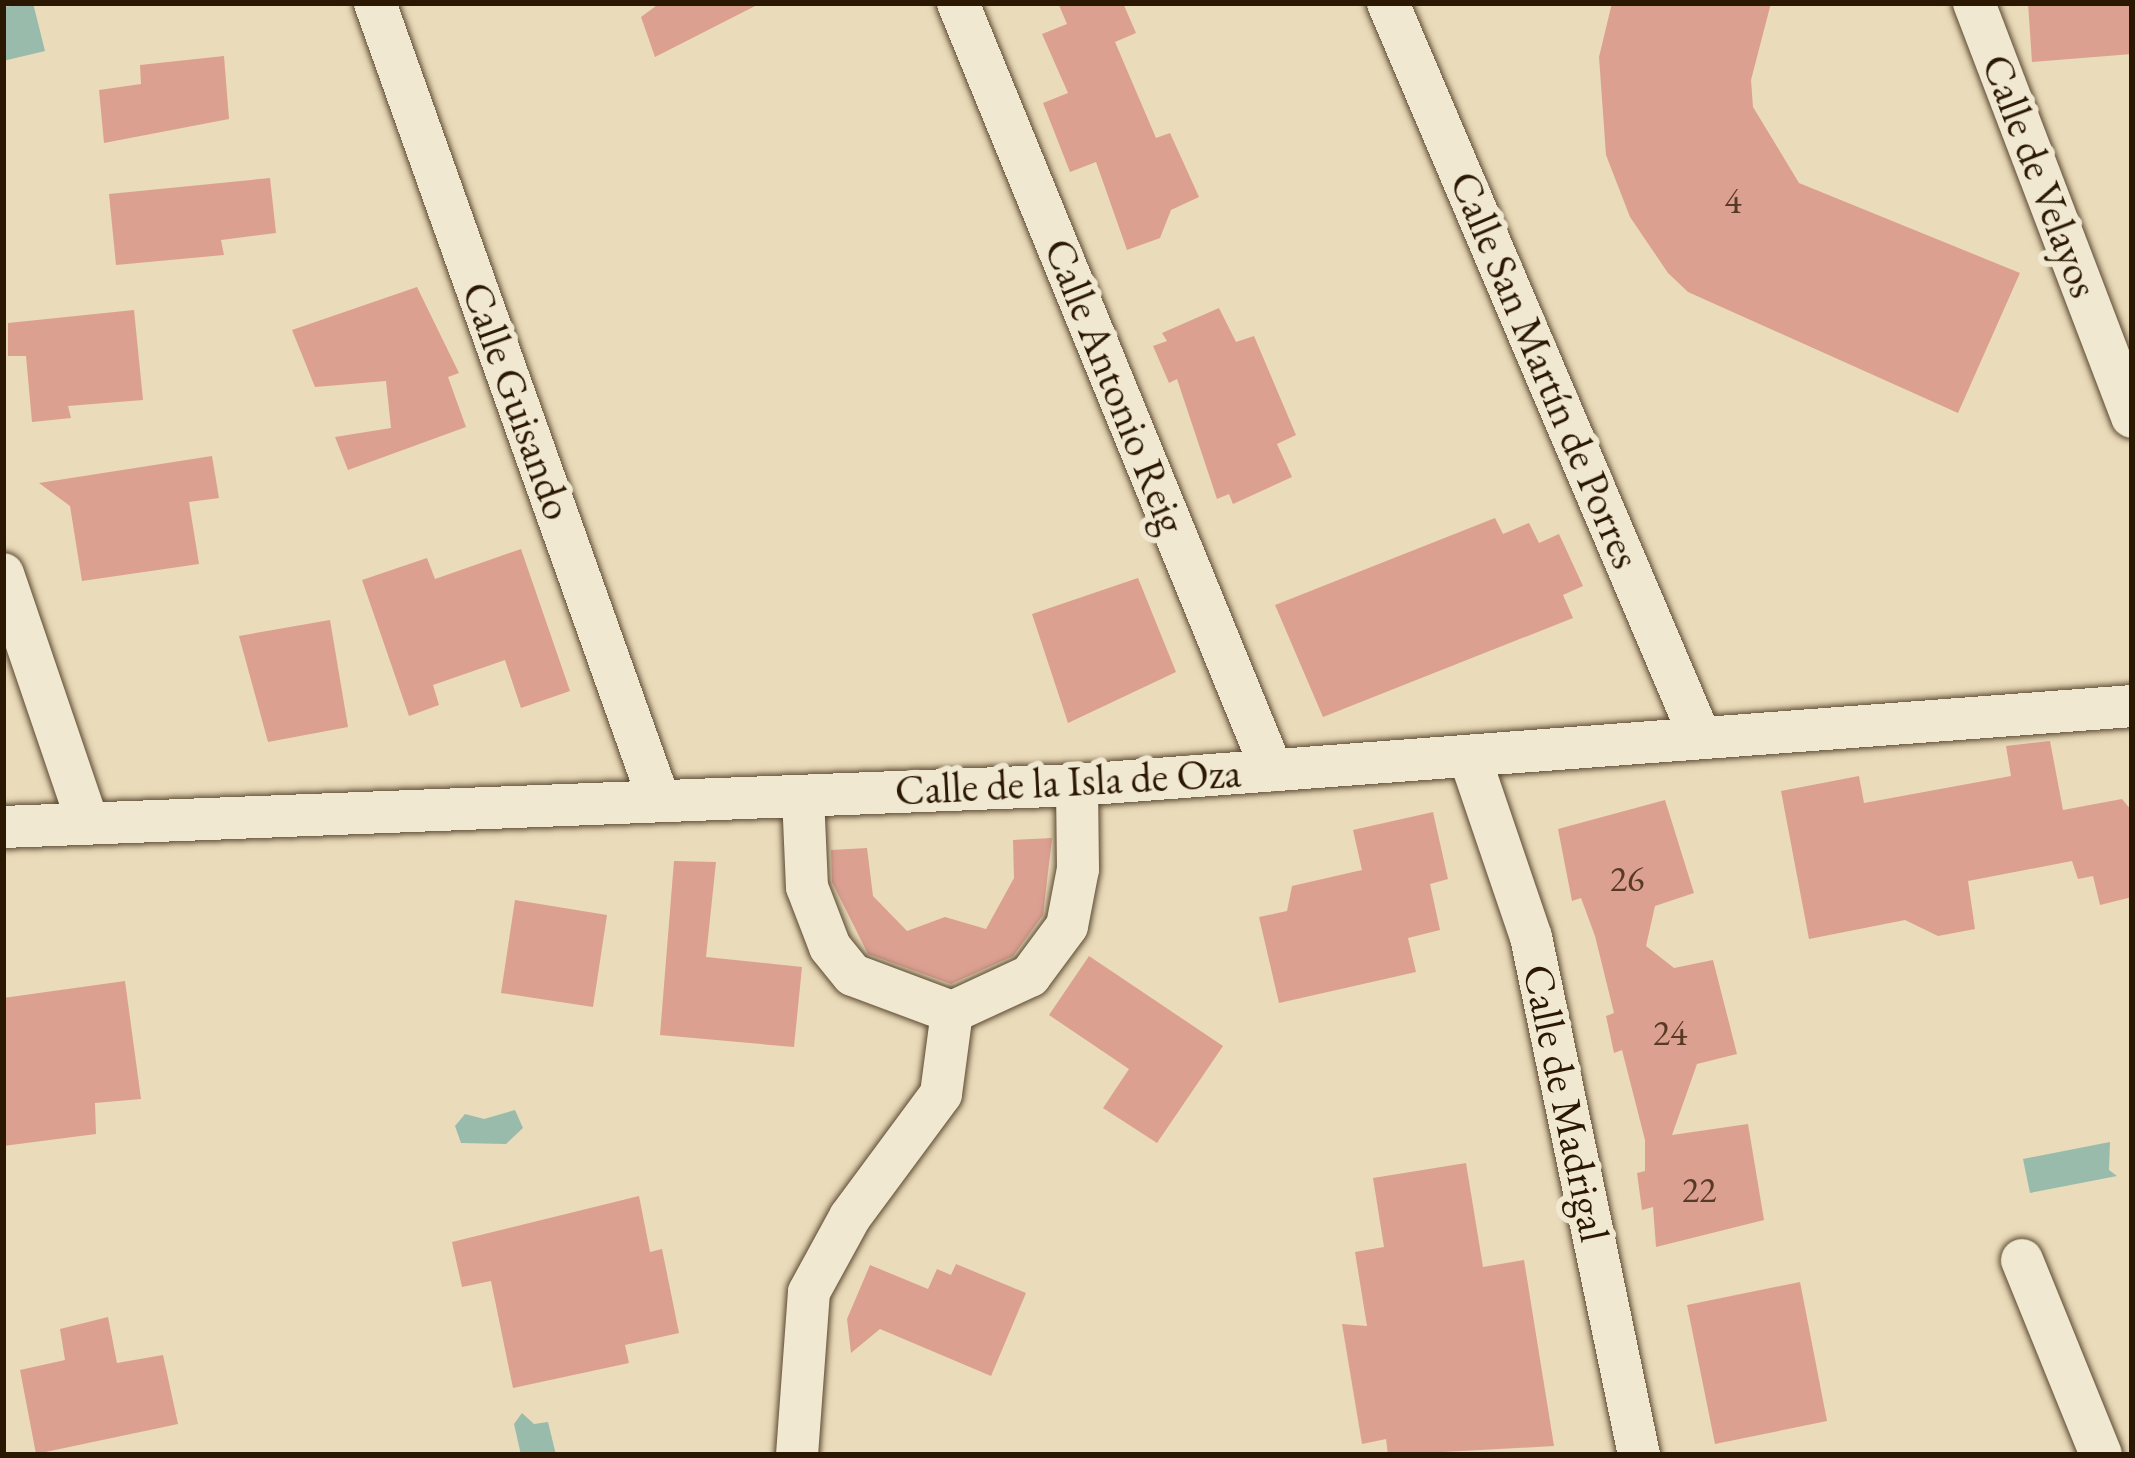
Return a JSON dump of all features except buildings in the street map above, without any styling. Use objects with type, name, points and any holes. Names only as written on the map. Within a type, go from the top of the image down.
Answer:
[{"type":"street","name":"Calle Guisando","points":[[375,3],[659,800]]},
{"type":"street","name":"Calle Antonio Reig","points":[[958,3],[1272,770]]},
{"type":"street","name":"Calle San Martín de Porres","points":[[1388,3],[1700,737]]},
{"type":"street","name":"Calle de Velayos","points":[[1974,3],[2132,417]]},
{"type":"street","points":[[3,574],[88,823]]},
{"type":"street","name":"Calle de la Isla de Oza","points":[[3,827],[1077,784],[2132,706]]},
{"type":"street","name":"Calle de Madrigal","points":[[1470,758],[1531,937],[1639,1455]]},
{"type":"street","points":[[802,796],[807,886],[830,947],[854,975],[952,1012],[1030,976],[1067,926],[1078,869],[1077,784]]},
{"type":"street","points":[[797,1455],[809,1292],[850,1217],[940,1094],[952,1012]]},
{"type":"street","points":[[2022,1260],[2102,1455]]},
{"type":"shaded area","points":[[33,3],[45,51],[3,61],[3,7]]},
{"type":"shaded area","points":[[515,1110],[523,1128],[506,1144],[461,1143],[455,1126],[465,1114],[484,1119]]},
{"type":"shaded area","points":[[2110,1142],[2109,1170],[2117,1176],[2030,1193],[2023,1159]]},
{"type":"shaded area","points":[[522,1413],[534,1424],[548,1422],[556,1455],[521,1455],[514,1424]]}]
